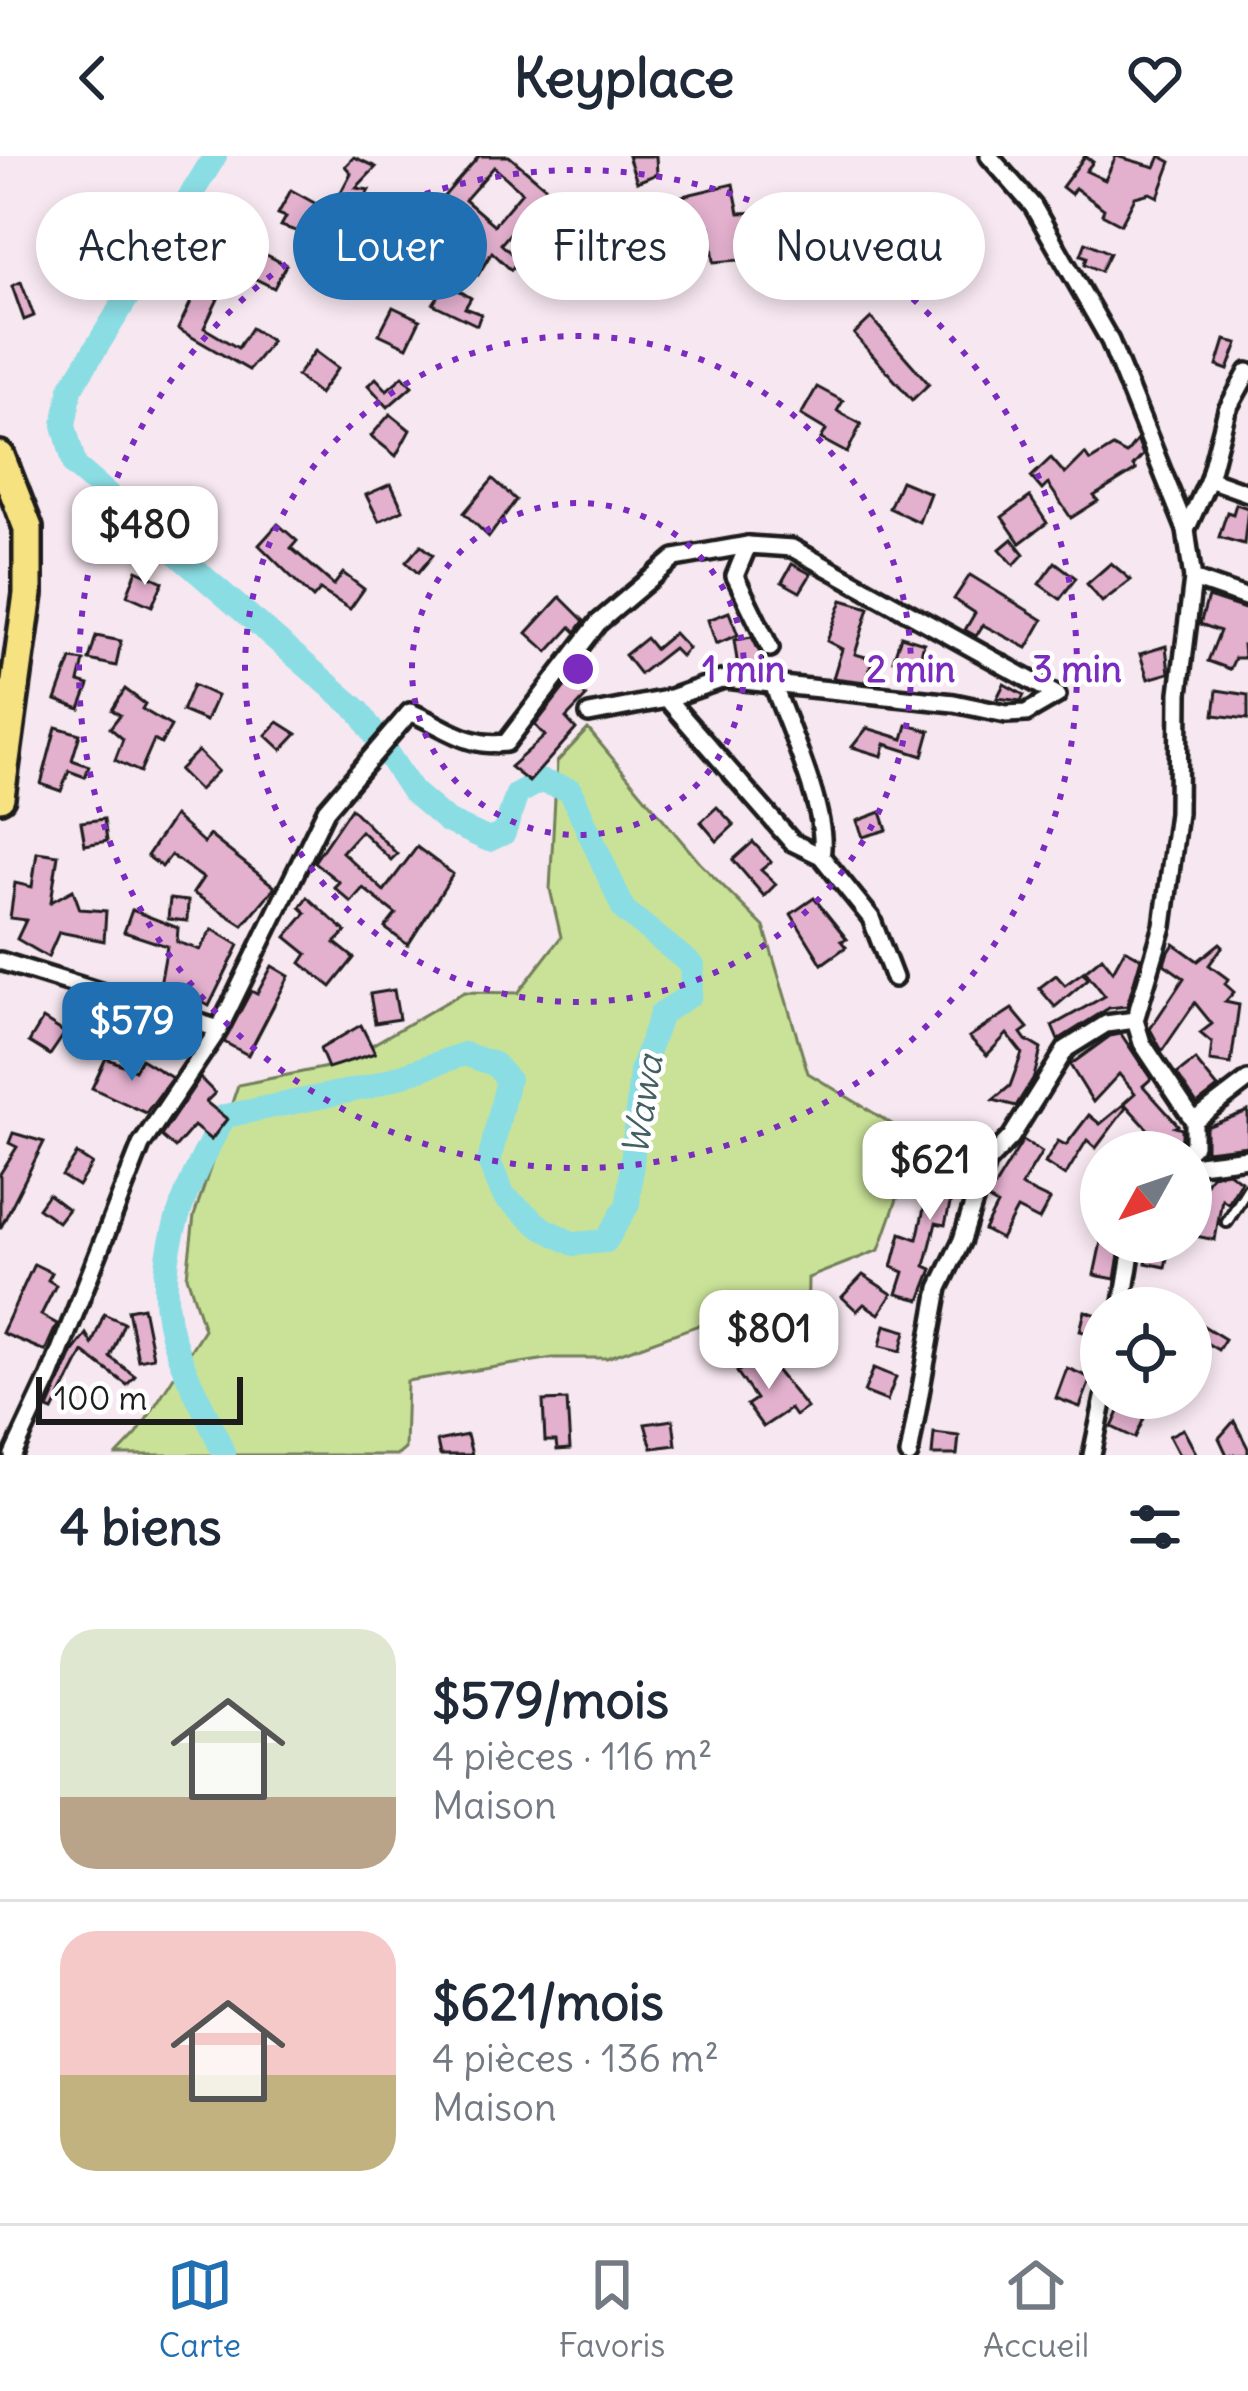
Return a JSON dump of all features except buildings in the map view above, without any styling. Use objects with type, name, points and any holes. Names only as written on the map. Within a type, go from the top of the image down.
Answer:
[{"type":"highway","points":[[0,456],[28,528],[28,594],[0,797]]},
{"type":"street","points":[[989,156],[1033,206],[1110,341],[1186,530],[1193,579],[1179,693],[1178,813],[1163,926],[1135,1020],[1142,1043],[1194,1121],[1194,1131]]},
{"type":"street","points":[[1186,530],[1209,479],[1227,410],[1248,372]]},
{"type":"street","points":[[1209,479],[1248,493]]},
{"type":"street","points":[[748,545],[735,576],[770,648]]},
{"type":"street","points":[[13,1455],[50,1376],[140,1145],[219,1029],[326,810],[412,711],[459,740],[485,746],[506,743],[598,623],[675,558],[748,545],[792,548],[1057,695],[1026,713],[1006,714],[954,703],[724,679],[667,699],[589,714]]},
{"type":"street","points":[[1193,579],[1248,598]]},
{"type":"street","points":[[774,686],[812,799],[824,844],[821,856]]},
{"type":"street","points":[[667,699],[792,842],[821,856],[871,918],[894,978]]},
{"type":"street","points":[[0,961],[219,1029]]},
{"type":"street","points":[[909,1455],[940,1288],[962,1240],[986,1163],[1011,1137],[1066,1049],[1106,1024],[1135,1020]]},
{"type":"street","points":[[1194,1121],[1248,1080]]},
{"type":"street","points":[[1212,1163],[1248,1158]]},
{"type":"street","points":[[1092,1455],[1100,1419]]},
{"type":"lane","points":[[1227,1222],[1248,1188]]},
{"type":"green space","points":[[588,729],[700,863],[764,927],[808,1073],[918,1140],[879,1250],[808,1278],[807,1339],[721,1317],[607,1358],[553,1358],[407,1381],[405,1449],[398,1455],[117,1455],[137,1434],[204,1329],[187,1276],[194,1216],[238,1085],[337,1065],[464,992],[518,993],[561,937],[550,889],[557,762]]},
{"type":"waterway","name":"Wawa","points":[[215,156],[71,388],[64,425],[75,466],[359,711],[412,791],[447,821],[489,840],[504,833],[517,794],[540,781],[570,790],[624,910],[693,966],[690,995],[661,1014],[641,1071],[628,1204],[606,1241],[574,1244],[542,1228],[504,1196],[489,1162],[508,1079],[494,1064],[464,1054],[369,1087],[225,1116],[183,1201],[168,1261],[166,1292],[178,1353],[224,1455]]}]
